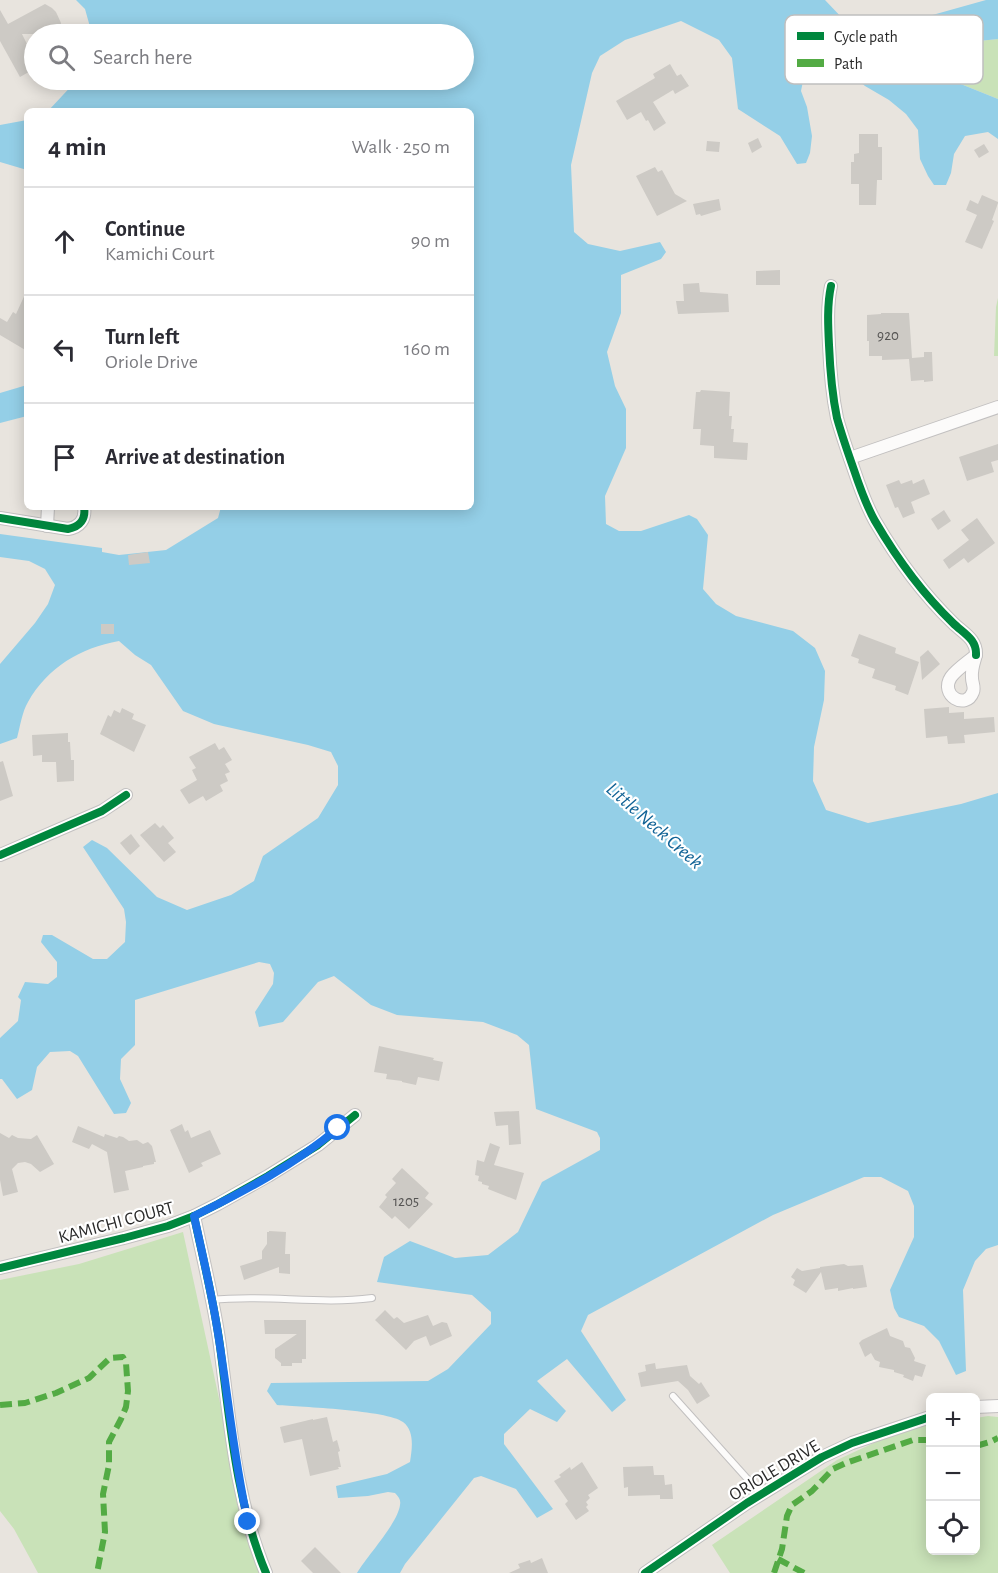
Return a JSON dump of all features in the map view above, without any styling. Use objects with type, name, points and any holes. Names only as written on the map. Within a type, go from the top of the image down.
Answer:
[{"type":"street","points":[[831,285],[828,315],[830,364],[837,418],[863,496],[880,529],[899,558],[932,601],[975,642],[976,655]]},
{"type":"street","points":[[850,458],[998,407]]},
{"type":"street","points":[[47,526],[48,510]]},
{"type":"street","points":[[0,518],[68,529],[81,524],[84,510]]},
{"type":"street","points":[[0,855],[102,811],[126,795]]},
{"type":"street","name":"KAMICHI COURT","points":[[0,1268],[124,1238],[194,1216],[268,1176],[318,1145],[355,1114]]},
{"type":"street","points":[[194,1216],[212,1300],[240,1488],[255,1545],[266,1573]]},
{"type":"street","points":[[980,1407],[998,1406]]},
{"type":"street","name":"ORIOLE DRIVE","points":[[645,1573],[761,1494],[822,1457],[852,1443],[926,1418]]},
{"type":"lane","points":[[212,1300],[249,1298],[352,1301],[372,1298]]},
{"type":"lane","points":[[673,1396],[761,1494]]},
{"type":"green space","points":[[998,39],[998,99],[961,84],[983,84],[983,41]]},
{"type":"green space","points":[[998,298],[998,356],[994,356],[996,307]]},
{"type":"green space","points":[[183,1232],[238,1486],[263,1573],[38,1573],[14,1529],[0,1511],[0,1280],[79,1264]]},
{"type":"green space","points":[[980,1417],[998,1417],[998,1573],[730,1573],[712,1545],[837,1460],[891,1435],[926,1425],[926,1555],[980,1555]]},
{"type":"water","name":"Little Neck Creek","points":[[76,0],[825,0],[839,15],[785,15],[785,84],[802,84],[801,91],[807,107],[812,136],[806,163],[797,164],[780,136],[738,109],[732,58],[719,40],[681,21],[625,40],[600,56],[592,73],[571,165],[574,232],[588,244],[620,251],[660,242],[666,252],[661,259],[621,275],[621,313],[607,352],[615,386],[626,409],[626,448],[605,496],[606,524],[619,531],[641,531],[689,515],[697,519],[708,535],[703,589],[716,604],[736,616],[793,631],[815,648],[825,671],[824,700],[814,747],[813,781],[826,810],[868,823],[961,804],[998,793],[998,1245],[986,1249],[975,1261],[963,1290],[966,1371],[956,1375],[939,1341],[924,1326],[899,1317],[894,1308],[890,1290],[914,1237],[914,1206],[908,1191],[881,1177],[864,1177],[773,1215],[588,1315],[581,1331],[626,1400],[612,1412],[567,1359],[537,1381],[566,1411],[557,1422],[530,1409],[504,1434],[504,1444],[553,1509],[537,1518],[516,1489],[481,1476],[474,1478],[400,1573],[357,1573],[394,1521],[400,1500],[395,1493],[388,1492],[338,1498],[336,1486],[387,1474],[410,1462],[412,1440],[409,1430],[403,1422],[380,1415],[277,1405],[267,1391],[271,1383],[428,1381],[448,1369],[491,1324],[491,1312],[472,1295],[377,1282],[384,1257],[410,1241],[455,1258],[488,1255],[518,1232],[542,1182],[600,1150],[600,1138],[597,1132],[536,1109],[529,1045],[517,1035],[483,1022],[397,1015],[371,1005],[334,976],[318,982],[283,1022],[259,1027],[255,1012],[273,984],[274,973],[270,964],[259,962],[135,1000],[135,1045],[121,1059],[120,1079],[131,1103],[126,1113],[114,1114],[78,1056],[70,1051],[50,1052],[37,1067],[32,1090],[17,1099],[0,1079],[0,1038],[18,1021],[21,1000],[18,997],[25,982],[48,984],[57,977],[57,962],[41,942],[43,935],[52,935],[93,959],[107,959],[125,942],[124,909],[83,847],[92,840],[107,848],[157,897],[187,910],[231,895],[254,881],[263,856],[318,818],[338,785],[338,766],[331,752],[214,724],[183,711],[151,665],[119,641],[78,654],[55,669],[28,702],[17,738],[0,744],[0,664],[35,623],[48,604],[55,585],[45,569],[29,561],[0,557],[0,534],[102,548],[102,552],[119,555],[166,550],[218,518],[220,510],[474,510],[474,108],[51,108],[68,90],[474,90],[474,24],[89,24],[85,9]]},
{"type":"water","points":[[986,0],[998,0],[998,39],[983,41],[983,15],[932,15]]},
{"type":"water","points":[[863,84],[961,84],[998,99],[998,139],[988,132],[965,136],[954,154],[951,173],[946,185],[934,185],[920,159],[918,130],[906,114],[889,100]]},
{"type":"water","points":[[24,121],[24,169],[0,162],[0,125]]},
{"type":"water","points":[[24,386],[24,417],[0,423],[0,393]]},
{"type":"building","points":[[45,4],[56,12],[61,23],[24,24],[24,34],[22,34],[24,38],[24,75],[20,77],[0,41],[0,10],[8,24]]},
{"type":"building","points":[[670,64],[677,76],[681,74],[689,86],[675,94],[673,90],[653,102],[666,123],[654,131],[641,112],[627,120],[616,101],[655,78],[653,74]]},
{"type":"building","points":[[859,134],[878,134],[878,147],[882,147],[882,180],[877,180],[876,205],[859,205],[859,184],[851,184],[851,162],[854,162],[854,154],[859,153]]},
{"type":"building","points":[[758,138],[762,147],[752,153],[748,143]]},
{"type":"building","points":[[707,141],[720,142],[719,152],[706,151]]},
{"type":"building","points":[[984,144],[989,152],[979,158],[974,150]]},
{"type":"building","points":[[655,167],[658,172],[662,170],[675,194],[687,201],[657,216],[636,176]]},
{"type":"building","points":[[982,195],[998,203],[992,220],[994,221],[982,249],[965,242],[977,215],[966,210],[970,200],[978,204]]},
{"type":"building","points":[[719,199],[721,210],[701,216],[696,215],[693,204]]},
{"type":"building","points":[[780,270],[780,285],[756,285],[756,271]]},
{"type":"building","points":[[699,283],[700,292],[728,294],[729,312],[678,314],[676,301],[684,301],[683,284]]},
{"type":"building","points":[[24,297],[24,349],[0,335],[0,318],[7,322],[13,312],[16,314]]},
{"type":"building","points":[[909,313],[912,358],[924,357],[924,352],[932,352],[933,381],[911,381],[909,359],[882,360],[882,356],[869,356],[867,315]]},
{"type":"building","points":[[701,390],[730,392],[729,416],[732,416],[731,429],[734,429],[733,442],[748,443],[747,460],[714,458],[714,446],[700,445],[701,429],[693,429],[696,392]]},
{"type":"building","points":[[998,444],[998,460],[991,462],[994,472],[967,481],[959,457]]},
{"type":"building","points":[[924,479],[930,494],[911,502],[915,513],[903,518],[898,507],[895,508],[886,485],[899,480],[901,484],[912,480],[913,484]]},
{"type":"building","points":[[944,510],[951,521],[938,530],[931,519]]},
{"type":"building","points":[[977,518],[995,543],[968,563],[964,558],[949,569],[943,560],[969,540],[961,530]]},
{"type":"building","points":[[148,552],[150,563],[129,565],[128,555]]},
{"type":"building","points":[[101,624],[114,624],[114,634],[101,634]]},
{"type":"building","points":[[859,634],[896,648],[895,653],[919,662],[908,695],[895,690],[896,686],[872,678],[875,669],[858,663],[859,659],[851,656]]},
{"type":"building","points":[[928,650],[940,664],[922,680],[920,657]]},
{"type":"building","points":[[949,707],[949,713],[964,712],[964,719],[994,717],[995,732],[964,735],[965,743],[948,744],[947,736],[926,738],[924,709]]},
{"type":"building","points":[[122,708],[134,714],[132,719],[146,725],[134,752],[100,734],[108,715],[111,717],[114,710],[120,713]]},
{"type":"building","points":[[68,733],[71,760],[74,760],[74,781],[57,782],[56,762],[42,762],[42,755],[33,756],[32,735]]},
{"type":"building","points":[[215,743],[219,750],[224,747],[232,760],[225,764],[230,772],[225,774],[228,781],[220,785],[223,791],[206,801],[203,796],[189,804],[180,790],[197,780],[192,770],[196,768],[189,757]]},
{"type":"building","points":[[3,761],[13,796],[0,801],[0,762]]},
{"type":"building","points":[[155,823],[160,828],[163,825],[174,838],[168,843],[176,852],[164,862],[140,835]]},
{"type":"building","points":[[131,834],[140,846],[130,855],[120,843]]},
{"type":"building","points":[[379,1046],[443,1062],[439,1081],[418,1077],[416,1085],[386,1079],[387,1074],[374,1072]]},
{"type":"building","points":[[519,1111],[521,1144],[509,1145],[508,1125],[496,1126],[494,1112]]},
{"type":"building","points":[[182,1124],[185,1132],[188,1130],[191,1138],[210,1130],[221,1154],[201,1163],[203,1166],[189,1173],[170,1130]]},
{"type":"building","points":[[78,1126],[104,1137],[105,1134],[117,1138],[123,1137],[129,1141],[137,1140],[143,1144],[148,1142],[152,1146],[156,1162],[125,1171],[129,1190],[114,1193],[107,1152],[92,1144],[89,1149],[72,1142]]},
{"type":"building","points":[[0,1133],[9,1138],[12,1135],[31,1139],[37,1135],[54,1164],[40,1172],[31,1164],[18,1163],[12,1169],[18,1192],[3,1196],[0,1180]]},
{"type":"building","points":[[490,1143],[500,1147],[494,1165],[524,1173],[516,1200],[488,1189],[489,1186],[478,1181],[479,1176],[475,1175],[477,1160],[484,1162]]},
{"type":"building","points":[[402,1168],[429,1193],[425,1198],[433,1204],[409,1229],[395,1216],[392,1219],[379,1207],[387,1197],[385,1195],[396,1183],[392,1179]]},
{"type":"building","points":[[267,1232],[286,1232],[285,1254],[290,1254],[290,1274],[279,1273],[279,1267],[244,1280],[240,1266],[262,1259],[262,1251],[267,1244]]},
{"type":"building","points":[[844,1264],[863,1265],[867,1287],[838,1291],[838,1288],[825,1290],[821,1272],[806,1293],[793,1285],[795,1280],[791,1277],[797,1268],[802,1271]]},
{"type":"building","points":[[385,1310],[394,1319],[397,1317],[404,1323],[428,1315],[433,1326],[442,1322],[447,1323],[452,1336],[430,1346],[426,1336],[414,1341],[406,1350],[375,1320]]},
{"type":"building","points":[[264,1320],[306,1320],[306,1359],[302,1359],[302,1363],[281,1366],[275,1358],[275,1349],[297,1334],[265,1334]]},
{"type":"building","points":[[887,1328],[890,1336],[903,1341],[905,1347],[910,1348],[915,1358],[914,1361],[926,1365],[922,1377],[915,1375],[913,1381],[894,1370],[879,1367],[880,1362],[875,1360],[871,1353],[865,1357],[859,1343]]},
{"type":"building","points":[[655,1363],[656,1369],[687,1365],[690,1376],[699,1384],[701,1382],[710,1396],[697,1404],[688,1390],[678,1381],[641,1387],[638,1373],[646,1371],[645,1365]]},
{"type":"building","points":[[327,1417],[333,1442],[337,1440],[341,1467],[310,1476],[302,1439],[284,1443],[280,1427]]},
{"type":"building","points":[[582,1462],[598,1488],[588,1495],[590,1498],[586,1502],[588,1505],[586,1507],[589,1511],[576,1520],[565,1504],[568,1501],[554,1481],[570,1467],[571,1470]]},
{"type":"building","points":[[653,1466],[654,1475],[664,1475],[665,1485],[672,1484],[673,1499],[660,1499],[660,1495],[628,1496],[628,1487],[624,1488],[623,1467]]},
{"type":"building","points":[[315,1547],[341,1573],[313,1573],[301,1561]]},
{"type":"building","points":[[542,1558],[548,1573],[509,1573],[520,1568],[518,1564],[530,1560],[531,1563]]},
{"type":"marked path","points":[[0,1405],[25,1403],[56,1393],[89,1378],[110,1358],[123,1357],[126,1363],[128,1391],[126,1407],[109,1442],[109,1465],[103,1494],[105,1532],[97,1573]]},
{"type":"marked path","points":[[980,1445],[998,1438]]},
{"type":"marked path","points":[[774,1573],[782,1549],[787,1516],[792,1505],[812,1491],[833,1469],[913,1440],[926,1440]]},
{"type":"marked path","points":[[778,1559],[804,1573]]},
{"type":"cycle path","points":[[831,286],[828,323],[834,400],[837,418],[863,496],[875,521],[901,561],[931,600],[972,640],[976,655]]},
{"type":"cycle path","points":[[0,518],[68,529],[81,522],[84,510]]},
{"type":"cycle path","points":[[0,855],[102,811],[126,795]]},
{"type":"cycle path","points":[[0,1268],[124,1238],[194,1216],[268,1176],[318,1145],[355,1115]]},
{"type":"cycle path","points":[[194,1216],[218,1330],[235,1461],[248,1518],[266,1573]]},
{"type":"cycle path","points":[[645,1573],[747,1503],[822,1457],[852,1443],[926,1418]]},
{"type":"route","points":[[248,1522],[240,1488],[214,1307],[194,1216],[268,1176],[318,1145],[338,1128]]}]
